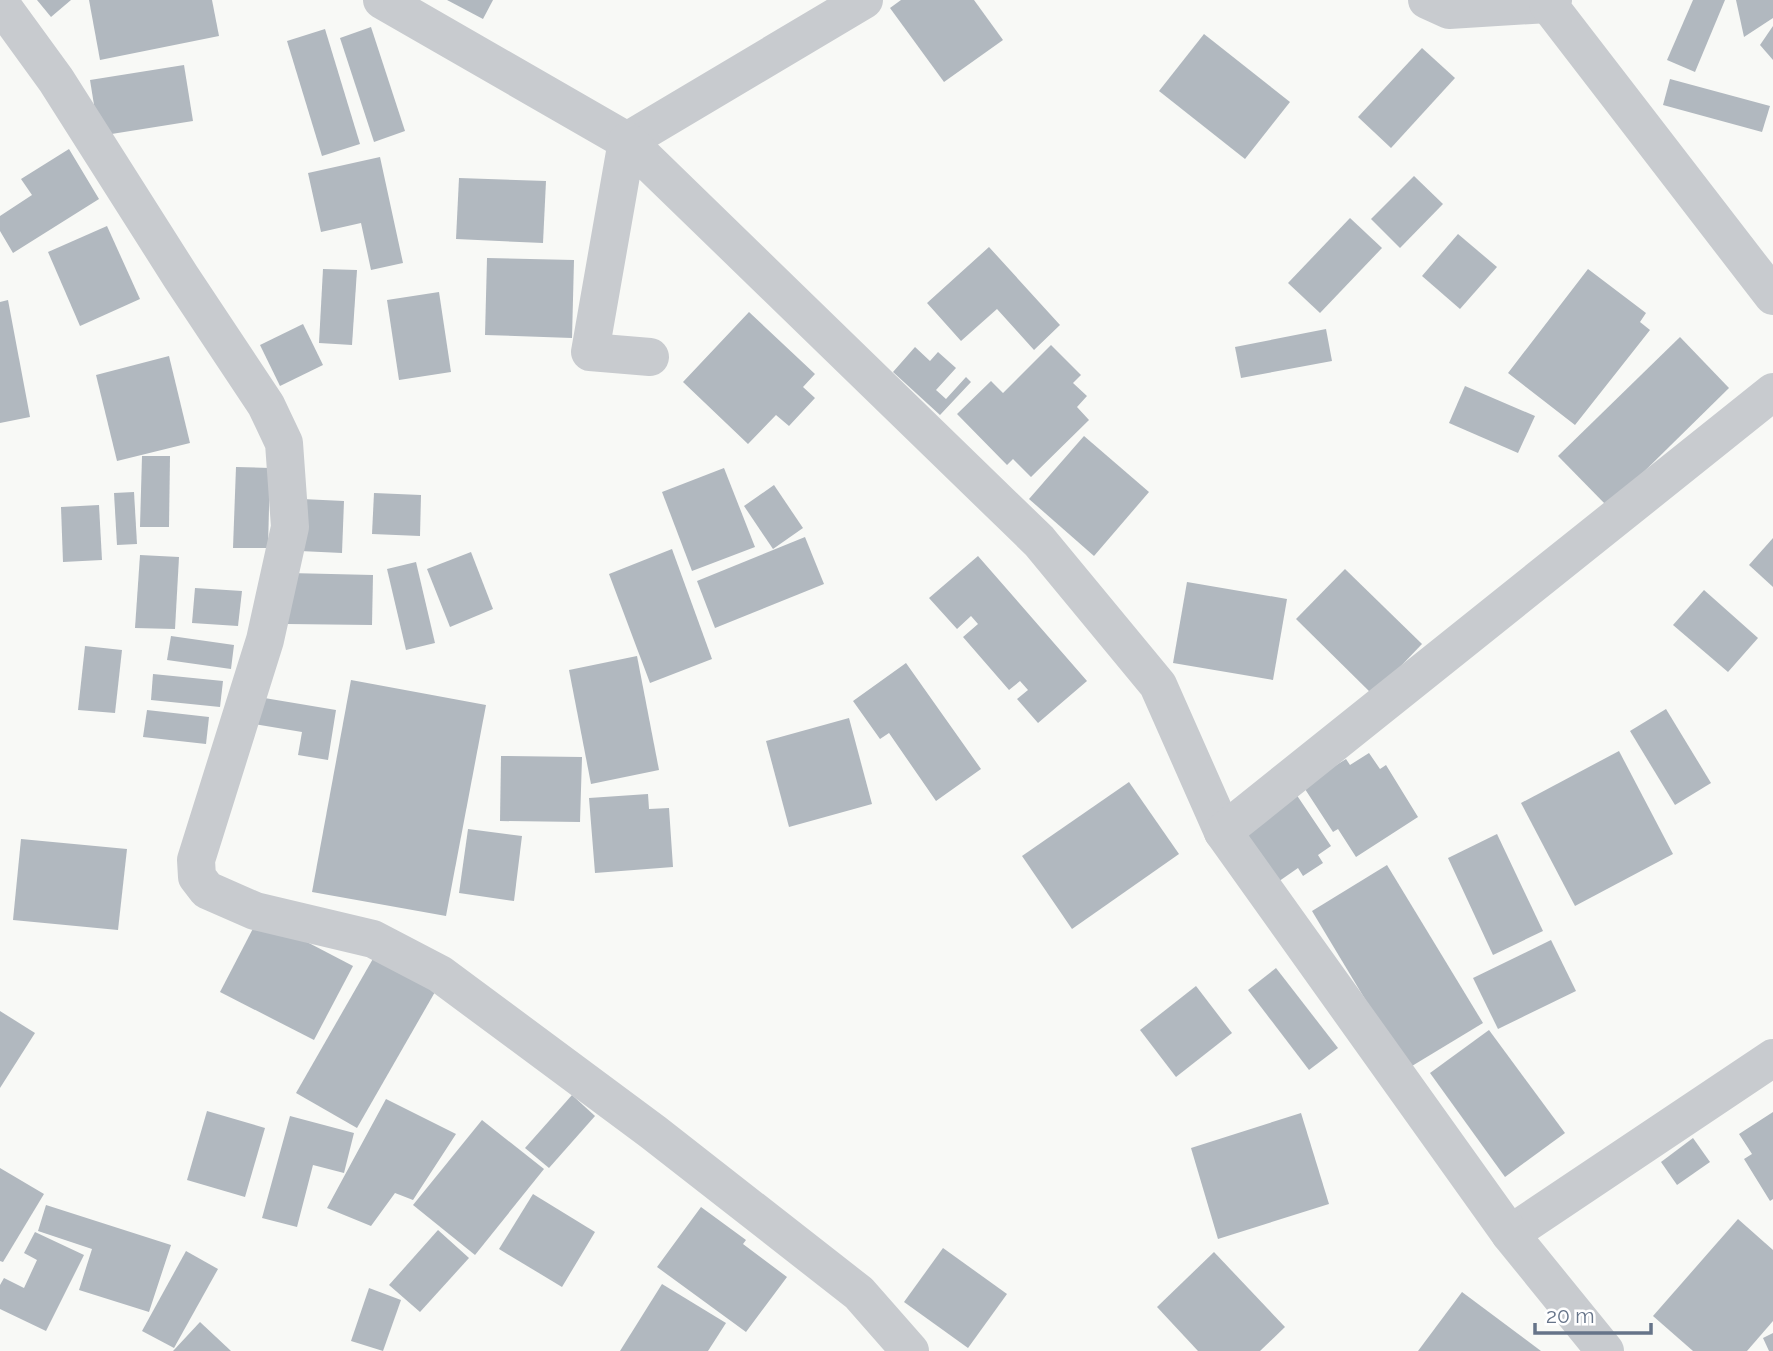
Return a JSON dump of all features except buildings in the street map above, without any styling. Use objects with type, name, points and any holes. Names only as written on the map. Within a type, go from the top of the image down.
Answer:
[{"type":"street","points":[[382,0],[627,141],[1039,541],[1158,685],[1223,832],[1510,1234],[1605,1351]]},
{"type":"street","points":[[650,357],[590,352],[627,141],[864,0]]},
{"type":"street","points":[[1427,0],[1449,10],[1551,2],[1773,296]]},
{"type":"street","points":[[0,3],[56,80],[266,405],[284,443],[290,527],[265,640],[196,860],[197,877],[207,890],[255,911],[373,939],[440,974],[653,1132],[859,1293],[910,1351]]},
{"type":"street","points":[[1223,832],[1773,392]]},
{"type":"street","points":[[1510,1234],[1773,1058]]}]
